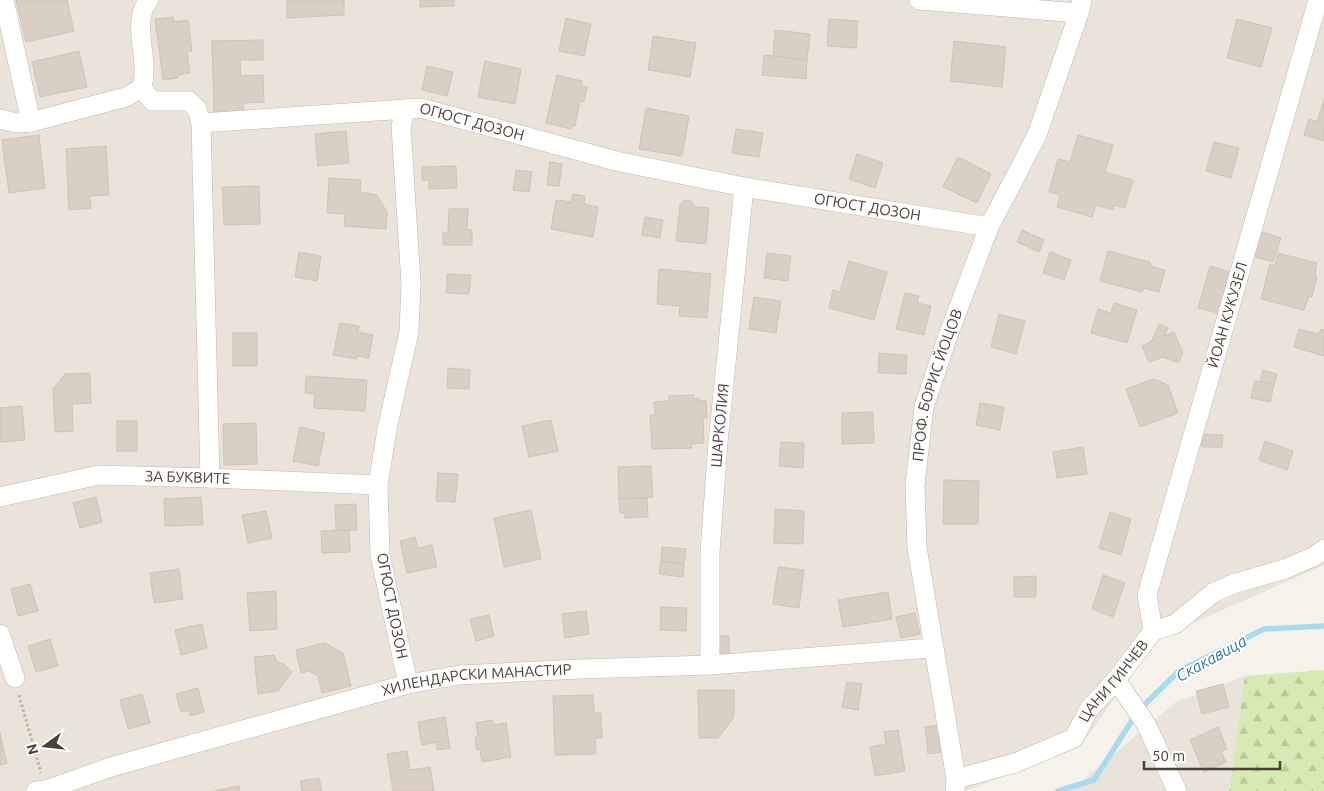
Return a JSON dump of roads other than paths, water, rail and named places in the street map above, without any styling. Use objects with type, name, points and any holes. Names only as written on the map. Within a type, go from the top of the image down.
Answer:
[{"type":"street","points":[[4,0],[31,122]]},
{"type":"street","points":[[149,0],[143,6],[141,34],[144,72],[142,88],[152,101],[188,101],[197,109],[201,123],[210,478]]},
{"type":"street","points":[[919,0],[1080,7]]},
{"type":"street","name":"ЙОАН КУКУЗЕЛ","points":[[1153,631],[1147,595],[1318,0]]},
{"type":"street","name":"ПРОФ. БОРИС ЙОЦОВ","points":[[955,785],[944,700],[932,648],[917,546],[915,485],[924,407],[946,340],[990,227],[1037,135],[1080,7]]},
{"type":"street","points":[[0,119],[16,123],[31,122],[126,97],[142,88]]},
{"type":"street","name":"ОГЮСТ ДОЗОН","points":[[408,684],[380,556],[378,485],[387,429],[409,332],[411,284],[401,126],[406,109],[421,108],[616,161],[744,187],[990,227]]},
{"type":"street","points":[[201,123],[406,109]]},
{"type":"street","name":"ШАРКОЛИЯ","points":[[710,665],[710,552],[718,442],[744,187]]},
{"type":"street","name":"ЗА БУКВИТЕ","points":[[0,497],[99,475],[378,485]]},
{"type":"street","name":"ЦАНИ ГИНЧЕВ","points":[[955,785],[1074,738],[1089,708],[1116,680],[1153,631],[1175,624],[1213,593],[1233,584],[1285,569],[1315,556],[1324,549]]},
{"type":"street","points":[[0,634],[14,678]]},
{"type":"street","name":"ХИЛЕНДАРСКИ МАНАСТИР","points":[[36,791],[46,791],[111,767],[408,684],[470,675],[710,665],[932,648]]},
{"type":"street","points":[[1116,680],[1146,724],[1177,791]]},
{"type":"waterway","name":"Скакавица","points":[[1058,791],[1094,780],[1138,711],[1179,671],[1264,629],[1324,626]]}]
